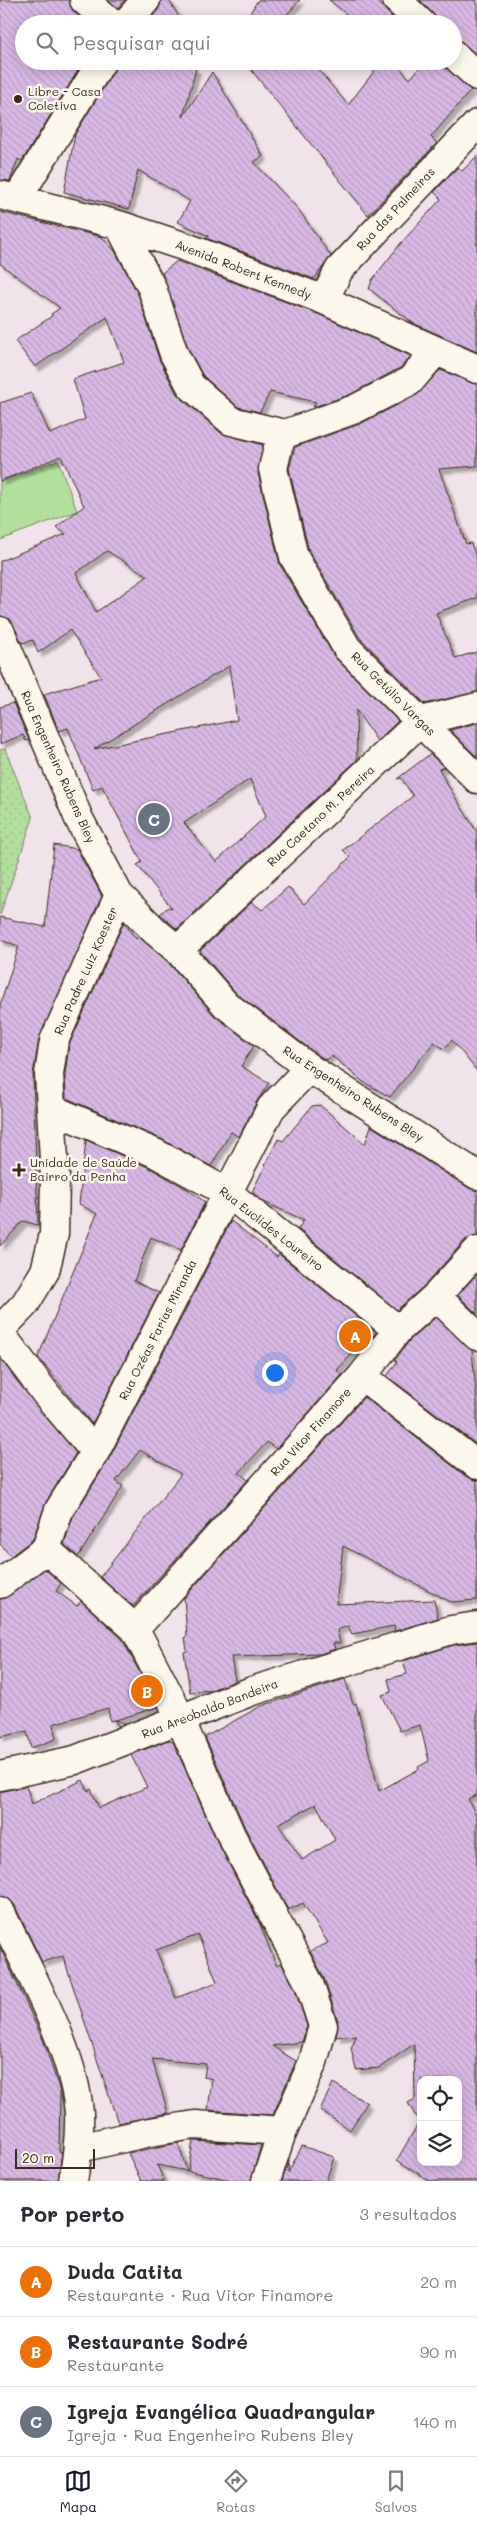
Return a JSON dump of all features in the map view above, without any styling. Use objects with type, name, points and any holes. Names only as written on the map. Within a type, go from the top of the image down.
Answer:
[{"type":"street","points":[[84,0],[102,15]]},
{"type":"street","points":[[133,15],[146,0]]},
{"type":"street","points":[[398,0],[413,15]]},
{"type":"street","points":[[462,62],[477,76]]},
{"type":"street","points":[[8,197],[96,70]]},
{"type":"street","name":"Rua das Palmeiras","points":[[324,300],[339,270],[477,124]]},
{"type":"street","name":"Avenida Robert Kennedy","points":[[8,197],[119,226],[186,248],[324,300],[477,369]]},
{"type":"street","points":[[119,226],[152,288],[174,354],[191,386],[231,421],[285,434],[354,409],[410,381],[436,352]]},
{"type":"street","name":"Rua Getúlio Vargas","points":[[285,434],[279,443],[273,469],[294,557],[347,648],[477,779]]},
{"type":"street","name":"Rua Engenheiro Rubens Bley","points":[[0,631],[79,819],[119,894],[156,932],[178,950],[226,1005],[309,1068],[477,1175]]},
{"type":"street","name":"Rua Caetano M. Pereira","points":[[178,950],[421,721],[477,707]]},
{"type":"street","name":"Rua Padre Luiz Koester","points":[[0,1332],[25,1304],[45,1271],[54,1234],[55,1177],[49,1074],[54,1042],[119,894]]},
{"type":"street","name":"Rua Ozéas Farias Miranda","points":[[46,1549],[59,1510],[95,1452],[271,1108],[309,1068]]},
{"type":"street","name":"Rua Euclídes Loureiro","points":[[52,1109],[155,1153],[228,1193],[398,1330]]},
{"type":"street","name":"Rua Vitor Finamore","points":[[140,1622],[362,1376],[398,1330],[436,1296],[477,1251]]},
{"type":"street","points":[[436,1296],[477,1336]]},
{"type":"street","points":[[0,1332],[46,1394],[95,1452]]},
{"type":"street","points":[[362,1376],[477,1465]]},
{"type":"street","points":[[0,1584],[46,1549],[140,1622],[231,1835],[309,1983],[323,2026],[313,2062],[283,2131],[266,2181]]},
{"type":"street","name":"Rua Areobaldo Bandeira","points":[[0,1776],[74,1760],[252,1691],[451,1630],[477,1626]]},
{"type":"street","points":[[0,1911],[41,1995],[63,2050],[75,2091],[78,2112],[79,2148],[73,2181]]},
{"type":"street","points":[[79,2148],[150,2132],[195,2125],[283,2131]]},
{"type":"green space","points":[[58,460],[77,511],[0,540],[0,482]]},
{"type":"green space","points":[[5,749],[33,818],[0,915],[0,750]]},
{"type":"building","points":[[0,0],[69,0],[74,12],[78,15],[15,15],[15,70],[78,70],[22,161],[18,159],[10,181],[0,180]]},
{"type":"building","points":[[108,0],[125,0],[118,8]]},
{"type":"building","points":[[161,0],[169,0],[178,15],[154,15],[158,10]]},
{"type":"building","points":[[258,0],[300,0],[286,15],[249,15]]},
{"type":"building","points":[[329,0],[376,0],[390,15],[348,15]]},
{"type":"building","points":[[420,0],[477,0],[477,55],[462,42],[462,15],[433,15]]},
{"type":"building","points":[[114,70],[196,70],[183,117],[212,72],[263,156],[254,162],[298,209],[331,256],[314,279],[206,238],[209,236],[178,222],[190,201],[138,170],[129,209],[64,192],[75,134]]},
{"type":"building","points":[[251,70],[319,70],[348,105],[375,70],[402,70],[410,79],[418,70],[450,70],[471,90],[431,137],[437,143],[368,215]]},
{"type":"building","points":[[477,156],[477,352],[413,323],[369,289],[372,280],[401,243],[441,199],[434,192],[458,167],[462,171]]},
{"type":"building","points":[[0,212],[102,237],[115,251],[138,294],[159,359],[177,394],[221,433],[263,445],[258,473],[280,565],[334,656],[398,721],[377,741],[356,710],[357,760],[177,929],[160,914],[168,907],[172,908],[137,865],[142,862],[102,786],[93,790],[68,728],[59,731],[44,694],[101,677],[70,630],[38,653],[33,640],[22,643],[10,619],[0,616],[0,561],[66,534],[56,527],[84,506],[61,456],[0,481],[0,403],[31,393],[50,434],[85,419],[73,379],[124,362],[107,317],[35,367],[15,341],[52,316],[51,314],[60,308],[0,264]],"holes":[[[107,551],[148,576],[96,612],[76,573]],[[229,666],[237,720],[94,749]],[[250,779],[266,816],[216,862],[184,823]]]},
{"type":"building","points":[[177,261],[318,314],[411,356],[400,368],[349,395],[313,407],[316,402],[270,392],[260,412],[238,407],[203,376],[188,348],[162,273]]},
{"type":"building","points":[[440,370],[477,384],[477,466],[439,469],[466,544],[471,543],[477,560],[477,598],[436,613],[455,658],[477,652],[477,692],[425,704],[360,638],[309,551],[289,469],[295,447],[360,424],[417,395]]},
{"type":"building","points":[[13,703],[29,740],[26,741],[23,735],[0,744],[0,707]]},
{"type":"building","points":[[477,723],[477,757],[450,730]]},
{"type":"building","points":[[430,754],[444,767],[439,769],[477,832],[477,1071],[452,1040],[444,1049],[434,1042],[390,1097],[362,1081],[331,1055],[326,1060],[318,1055],[237,994],[200,951],[252,902],[262,910],[288,887],[304,904],[350,857],[343,850],[413,796],[401,778],[397,779]]},
{"type":"building","points":[[54,845],[77,849],[102,896],[39,1039],[33,1075],[38,1225],[23,1221],[0,1246],[0,1005],[19,946],[0,940],[0,917],[45,927]]},
{"type":"building","points":[[124,922],[136,939],[138,936],[167,961],[214,1015],[254,1046],[241,1066],[269,1083],[257,1101],[239,1137],[231,1132],[211,1166],[161,1139],[66,1098],[65,1075],[69,1045]]},
{"type":"building","points":[[320,1105],[365,1144],[371,1126],[469,1188],[477,1191],[477,1236],[465,1240],[425,1285],[397,1310],[298,1229],[304,1220],[262,1201],[252,1192],[278,1139],[283,1141],[312,1106]]},
{"type":"building","points":[[86,1140],[148,1167],[187,1189],[205,1202],[181,1250],[151,1237],[134,1281],[159,1293],[92,1424],[38,1357],[97,1214],[79,1204]]},
{"type":"building","points":[[231,1221],[277,1257],[279,1254],[376,1332],[371,1339],[368,1337],[337,1370],[342,1375],[276,1449],[267,1442],[239,1473],[248,1480],[133,1606],[100,1577],[181,1474],[140,1450],[116,1481],[123,1486],[78,1557],[64,1544],[73,1517],[109,1459]]},
{"type":"building","points":[[477,1274],[477,1314],[458,1295]]},
{"type":"building","points":[[436,1317],[472,1350],[477,1403],[477,1445],[387,1376],[397,1362],[395,1360],[409,1341]]},
{"type":"building","points":[[0,1359],[76,1453],[46,1502],[33,1539],[11,1556],[0,1544]]},
{"type":"building","points":[[364,1397],[467,1477],[477,1480],[477,1600],[451,1602],[343,1546],[336,1604],[434,1600],[438,1618],[395,1631],[394,1626],[352,1634],[348,1626],[337,1630],[340,1643],[333,1643],[335,1649],[320,1654],[231,1657],[235,1681],[211,1690],[190,1692],[184,1652],[187,1651],[185,1637],[187,1636],[184,1598]]},
{"type":"building","points":[[45,1569],[61,1583],[56,1591],[77,1606],[81,1601],[122,1639],[158,1707],[116,1720],[125,1724],[118,1726],[115,1720],[110,1721],[108,1708],[53,1724],[56,1739],[31,1748],[27,1731],[0,1737],[0,1599],[9,1596]]},
{"type":"building","points":[[477,1642],[477,1795],[468,1799],[477,1817],[477,2181],[430,2181],[397,2160],[417,2125],[417,2166],[462,2166],[462,2076],[417,2076],[417,2119],[408,2103],[415,2099],[414,2044],[379,2068],[356,2070],[351,2048],[357,2035],[336,2037],[338,2021],[324,1978],[310,1951],[328,1943],[303,1903],[288,1910],[245,1828],[205,1737],[261,1706],[345,1679],[353,1704],[356,1703],[379,1791],[419,1769],[418,1767],[429,1761],[420,1725],[400,1731],[382,1695],[391,1692],[388,1679],[407,1674],[403,1661],[454,1645]],"holes":[[[316,1804],[335,1840],[302,1860],[278,1824]]]},
{"type":"building","points":[[168,1740],[173,1742],[217,1841],[259,1922],[276,1965],[281,1963],[295,1989],[307,2026],[302,2042],[272,2046],[296,2061],[273,2115],[208,2110],[212,2079],[204,2077],[206,2064],[152,2059],[168,2113],[118,2123],[63,1956],[42,1962],[14,1904],[8,1898],[0,1896],[0,1792],[26,1786],[32,1804],[83,1780],[88,1791],[91,1789],[99,1808],[147,1787],[131,1755]],"holes":[[[198,1935],[217,1982],[176,1998],[156,1950]]]},
{"type":"building","points":[[0,1947],[44,2042],[60,2092],[59,2151],[62,2152],[58,2181],[0,2181]]},
{"type":"building","points":[[333,2083],[367,2103],[350,2130],[320,2110]]},
{"type":"building","points":[[193,2141],[261,2145],[251,2181],[235,2181],[188,2171]]},
{"type":"building","points":[[178,2143],[187,2171],[157,2165],[164,2181],[141,2181],[128,2153]]},
{"type":"building","points":[[302,2146],[334,2157],[326,2181],[282,2181],[289,2160],[288,2173]]},
{"type":"place","name":"Libre - Casa Coletiva","points":[[18,99]]},
{"type":"place","name":"Igreja Evangélica Quadrangular","points":[[154,819]]},
{"type":"place","name":"Unidade de Saúde Bairro da Penha","points":[[19,1170]]},
{"type":"place","name":"Duda Catita","points":[[355,1336]]},
{"type":"place","name":"Restaurante Sodré","points":[[147,1691]]}]
